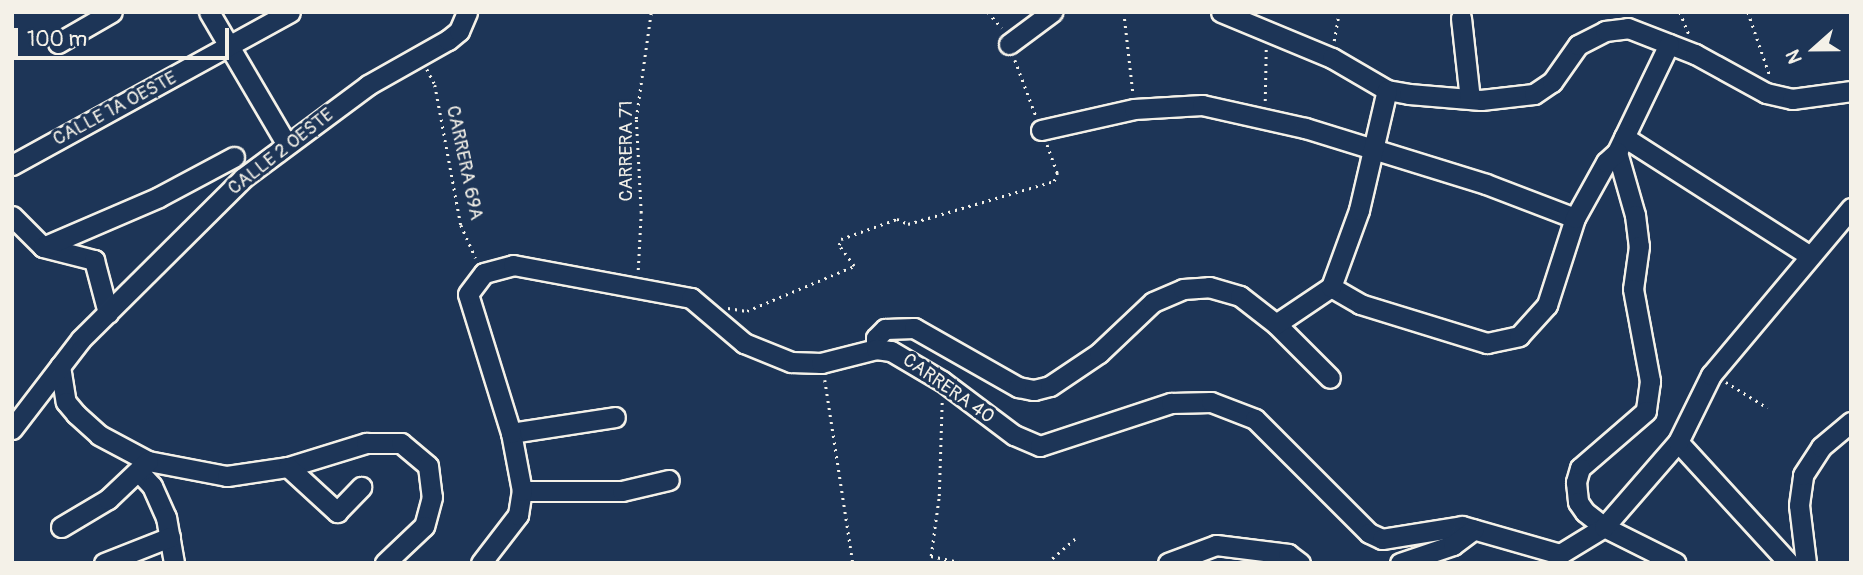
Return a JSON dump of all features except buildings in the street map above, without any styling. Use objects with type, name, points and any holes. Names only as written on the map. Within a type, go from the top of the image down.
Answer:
[{"type":"street","points":[[58,43],[112,12]]},
{"type":"street","points":[[209,12],[286,143]]},
{"type":"street","name":"CALLE 1A OESTE","points":[[12,165],[290,12]]},
{"type":"street","name":"CALLE 2 OESTE","points":[[12,429],[60,366],[108,313],[243,178],[286,143],[368,85],[422,57],[459,31],[467,12]]},
{"type":"street","points":[[1009,44],[1052,12]]},
{"type":"street","points":[[1221,12],[1332,58],[1387,90],[1471,99],[1534,94],[1552,82],[1578,45],[1605,31],[1628,28],[1669,44],[1766,93],[1793,99],[1851,91]]},
{"type":"street","points":[[1461,18],[1471,99]]},
{"type":"street","points":[[1331,287],[1360,304],[1487,343],[1504,342],[1519,336],[1547,305],[1575,218],[1606,162],[1620,145],[1669,44]]},
{"type":"street","points":[[1276,324],[1331,287],[1359,210],[1387,90]]},
{"type":"street","points":[[1041,130],[1134,109],[1202,105],[1486,184],[1575,218]]},
{"type":"street","points":[[1620,145],[1810,256]]},
{"type":"street","points":[[1620,145],[1635,215],[1636,320],[1650,381],[1646,411],[1580,468],[1577,502],[1604,527],[1676,563]]},
{"type":"street","points":[[43,247],[159,197],[234,157]]},
{"type":"street","points":[[1564,558],[1604,527],[1678,442],[1712,374],[1851,208]]},
{"type":"street","points":[[12,216],[43,247],[94,260],[108,313]]},
{"type":"street","points":[[481,563],[519,515],[522,491],[511,433],[470,310],[468,294],[484,274],[493,268],[523,265],[637,290],[691,298],[760,352],[791,362],[821,363],[876,349],[876,338],[885,329],[914,328],[1018,387],[1034,390],[1050,386],[1099,353],[1153,302],[1183,289],[1209,287],[1240,296],[1276,324],[1330,378]]},
{"type":"street","name":"CARRERA 4O","points":[[876,349],[891,351],[942,381],[1014,435],[1040,446],[1171,403],[1211,402],[1255,419],[1369,533],[1382,538],[1442,526],[1474,529],[1564,558]]},
{"type":"street","points":[[60,366],[66,402],[76,414],[99,435],[144,466],[227,476],[288,467],[383,441],[401,443],[428,466],[432,497],[424,526],[385,563]]},
{"type":"street","points":[[511,433],[615,417]]},
{"type":"street","points":[[1806,563],[1798,505],[1803,475],[1821,447],[1851,422]]},
{"type":"street","points":[[1678,442],[1789,563]]},
{"type":"street","points":[[61,527],[108,499],[144,466]]},
{"type":"street","points":[[144,466],[170,537],[174,563]]},
{"type":"street","points":[[288,467],[337,512],[361,487]]},
{"type":"street","points":[[522,491],[622,491],[668,480]]},
{"type":"street","points":[[1400,563],[1453,545],[1474,529]]},
{"type":"street","points":[[104,563],[170,537]]},
{"type":"street","points":[[1168,563],[1216,545],[1288,554],[1300,563]]},
{"type":"path","name":"CARRERA 71","points":[[637,290],[641,213],[636,119],[651,12]]},
{"type":"path","points":[[717,303],[747,311],[854,266],[839,245],[841,239],[897,219],[908,224],[1054,181],[1057,173],[1009,44],[1001,26],[988,12]]},
{"type":"path","points":[[1124,12],[1134,109]]},
{"type":"path","points":[[1332,58],[1339,12]]},
{"type":"path","points":[[1748,12],[1771,70],[1766,93]]},
{"type":"path","points":[[1267,31],[1262,82],[1267,121]]},
{"type":"path","name":"CARRERA 69A","points":[[422,57],[435,85],[461,225],[484,274]]},
{"type":"path","points":[[821,363],[853,563]]},
{"type":"path","points":[[1712,374],[1768,408]]},
{"type":"path","points":[[930,563],[939,496],[942,381]]},
{"type":"path","points":[[1047,563],[1075,538]]},
{"type":"path","points":[[931,556],[964,563]]}]
